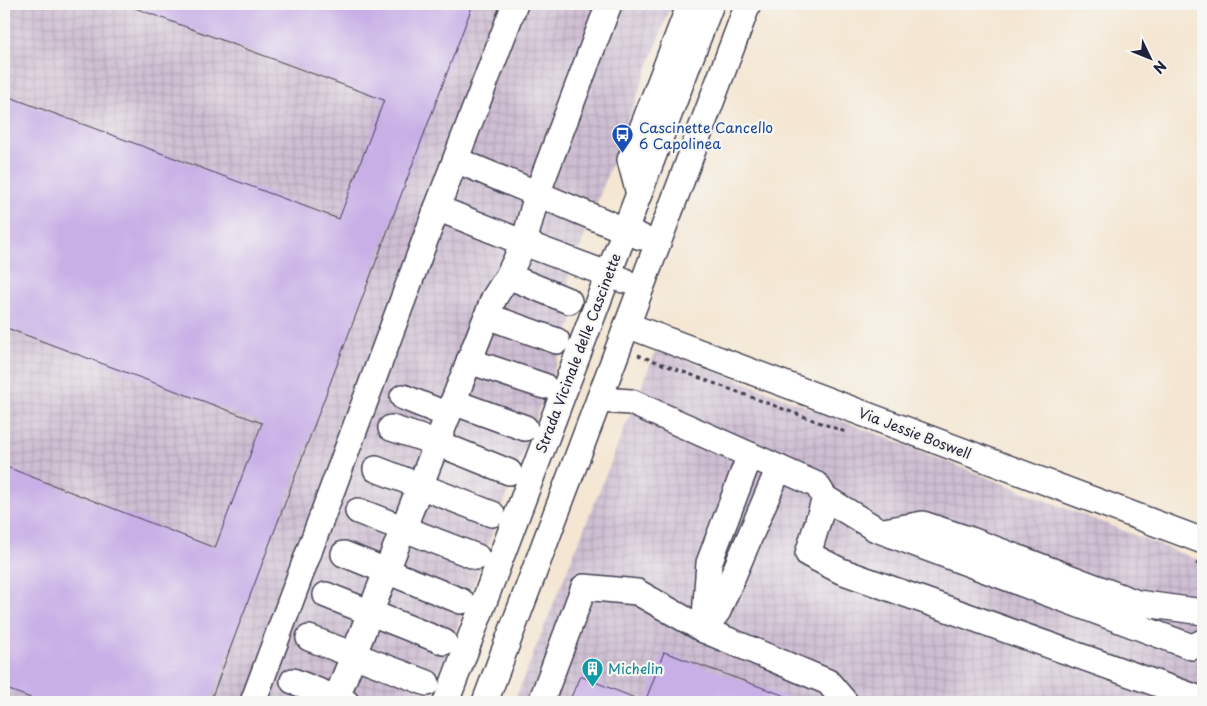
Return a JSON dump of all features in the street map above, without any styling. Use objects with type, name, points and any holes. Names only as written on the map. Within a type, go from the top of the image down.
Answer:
[{"type":"street","points":[[253,702],[515,4]]},
{"type":"street","points":[[293,681],[339,701],[354,655],[494,298],[508,276],[524,243],[537,194],[609,4]]},
{"type":"street","points":[[639,194],[630,160],[690,4]]},
{"type":"street","name":"Strada Vicinale delle Cascinette","points":[[446,702],[710,4]]},
{"type":"street","points":[[485,702],[748,4]]},
{"type":"street","points":[[666,121],[700,133]]},
{"type":"street","points":[[456,160],[658,243]]},
{"type":"street","points":[[437,208],[641,288]]},
{"type":"street","points":[[508,276],[569,301]]},
{"type":"street","points":[[487,316],[557,341]]},
{"type":"street","name":"Via Jessie Boswell","points":[[627,325],[1203,541]]},
{"type":"street","points":[[469,361],[544,386]]},
{"type":"street","points":[[403,397],[525,428]]},
{"type":"street","points":[[599,400],[631,402],[817,485],[825,498],[876,529],[1192,647],[1203,642]]},
{"type":"street","points":[[391,428],[437,443],[509,472]]},
{"type":"street","points":[[704,630],[709,563],[765,462]]},
{"type":"street","points":[[376,469],[492,514]]},
{"type":"street","points":[[825,498],[808,554],[824,563],[1203,700]]},
{"type":"street","points":[[358,510],[476,557]]},
{"type":"street","points":[[883,531],[923,524],[971,540],[1137,603],[1184,611],[1203,612]]},
{"type":"street","points":[[344,554],[461,601]]},
{"type":"street","points":[[541,702],[584,587],[637,592],[704,630],[828,682],[844,702]]},
{"type":"street","points":[[326,595],[444,642]]},
{"type":"street","points":[[309,638],[427,683]]},
{"type":"shaded area","points":[[4,4],[678,4],[674,13],[669,11],[568,280],[578,306],[429,702],[4,702]]},
{"type":"shaded area","name":"Michelin","points":[[657,348],[1203,562],[1203,702],[514,702]]},
{"type":"building","points":[[124,4],[473,4],[210,702],[41,702],[4,688],[4,466],[215,548],[262,423],[4,327],[4,95],[339,219],[384,100]]},
{"type":"building","points":[[664,652],[802,702],[645,702]]},
{"type":"building","name":"Michelin","points":[[580,676],[635,698],[633,702],[569,702]]},
{"type":"place","name":"Cascinette Cancello 6 Capolinea","points":[[623,154]]},
{"type":"place","name":"Michelin","points":[[592,687]]}]
